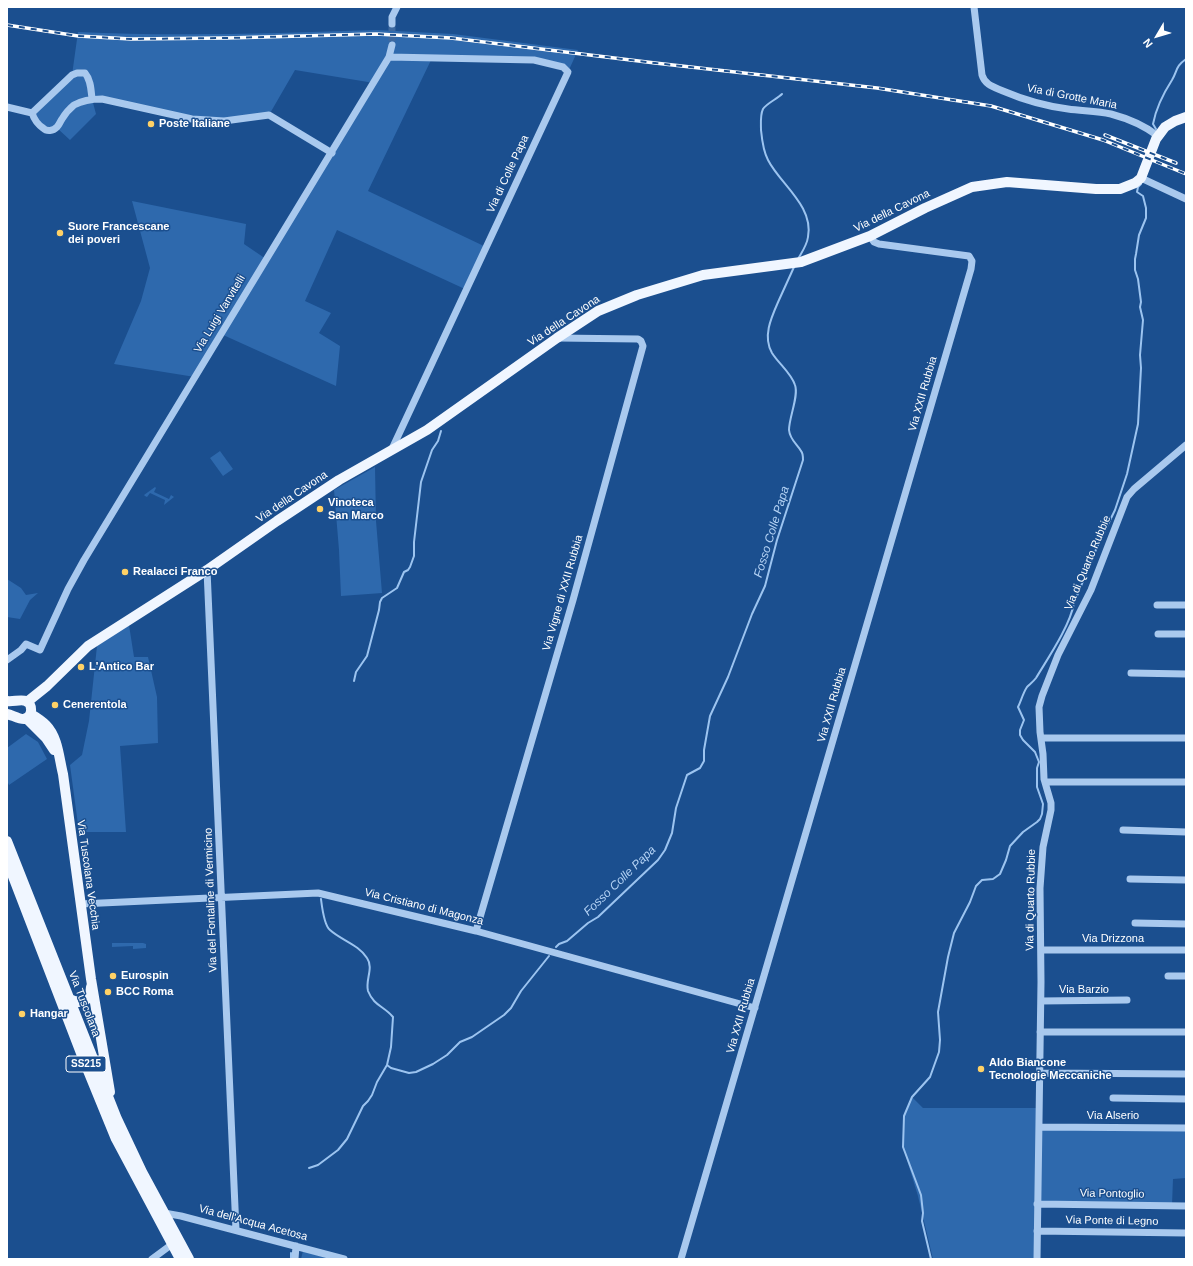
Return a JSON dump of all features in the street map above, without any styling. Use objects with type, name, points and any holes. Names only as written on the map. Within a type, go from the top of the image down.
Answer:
[{"type":"main road","points":[[1141,178],[1158,136],[1169,124],[1186,118]]},
{"type":"main road","name":"Via della Cavona","points":[[28,702],[47,686],[88,646],[207,570],[333,484],[427,430],[557,338],[598,311],[637,295],[702,275],[797,262],[870,236],[931,204],[972,187],[1007,182],[1096,189],[1120,189],[1135,183],[1141,178]]},
{"type":"main road","points":[[7,701],[13,702],[22,700],[28,702],[30,706],[28,716]]},
{"type":"main road","name":"Via Tuscolana Vecchia","points":[[7,714],[22,719],[28,716],[46,725],[51,731],[57,746],[63,774],[91,980],[112,1108]]},
{"type":"main road","name":"Via Tuscolana","points":[[7,841],[112,1108],[160,1215]]},
{"type":"main road","name":"Via Tuscolana","points":[[7,861],[84,1061],[116,1139],[175,1242],[189,1259]]},
{"type":"main road","points":[[68,998],[77,1002],[87,999],[90,994],[91,980]]},
{"type":"main road","name":"Via Tuscolana","points":[[175,1242],[180,1259]]},
{"type":"street","points":[[392,24],[392,17],[397,7]]},
{"type":"street","name":"Via di Grotte Maria","points":[[974,7],[982,75],[988,84],[1019,98],[1036,103],[1093,111],[1116,116],[1136,124],[1158,136]]},
{"type":"street","name":"Via Luigi Vanvitelli","points":[[7,660],[21,650],[26,644],[40,650],[65,594],[88,554],[390,57],[392,45]]},
{"type":"street","name":"Via di Colle Papa","points":[[390,57],[534,60],[563,67],[568,72],[391,451]]},
{"type":"street","points":[[32,113],[65,82],[77,73],[85,73],[87,76],[92,99]]},
{"type":"street","points":[[32,113],[36,122],[40,126],[45,130],[51,131],[57,128],[68,111],[75,105],[92,99],[102,99],[192,119],[224,121],[269,115],[332,153]]},
{"type":"street","points":[[7,107],[32,113]]},
{"type":"street","points":[[1141,178],[1186,199]]},
{"type":"street","name":"Via XXII Rubbia","points":[[681,1259],[971,269],[972,261],[969,256],[879,244],[874,242],[870,236]]},
{"type":"street","name":"Via Vigne di XXII Rubbia","points":[[476,931],[575,593],[643,346],[642,342],[638,339],[557,338]]},
{"type":"street","name":"Via di Quarto Rubbie","points":[[1037,1259],[1041,1001],[1040,893],[1042,852],[1051,810],[1051,803],[1045,782],[1040,738],[1039,714],[1041,698],[1060,650],[1091,590],[1127,497],[1134,489],[1186,445]]},
{"type":"street","name":"Via del Fontaline di Vermicino","points":[[207,570],[236,1230]]},
{"type":"street","points":[[1157,605],[1186,605]]},
{"type":"street","points":[[1158,634],[1186,634]]},
{"type":"street","points":[[1131,673],[1186,674]]},
{"type":"street","points":[[1040,738],[1186,738]]},
{"type":"street","points":[[1045,782],[1186,782]]},
{"type":"street","points":[[1123,830],[1186,832]]},
{"type":"street","points":[[1130,879],[1186,880]]},
{"type":"street","name":"Via Cristiano di Magonza","points":[[80,904],[318,893],[476,931],[755,1008]]},
{"type":"street","points":[[1135,923],[1186,924]]},
{"type":"street","name":"Via Drizzona","points":[[1041,950],[1186,950]]},
{"type":"street","points":[[1168,976],[1186,976]]},
{"type":"street","name":"Via Barzio","points":[[1041,1001],[1127,1000]]},
{"type":"street","points":[[1040,1032],[1186,1032]]},
{"type":"street","points":[[1040,1073],[1186,1074]]},
{"type":"street","points":[[1113,1098],[1186,1099]]},
{"type":"street","name":"Via Alserio","points":[[1039,1127],[1186,1128]]},
{"type":"street","name":"Via Pontoglio","points":[[1037,1204],[1186,1206]]},
{"type":"street","name":"Via dell'Acqua Acetosa","points":[[160,1215],[181,1216],[344,1259]]},
{"type":"street","name":"Via Ponte di Legno","points":[[1037,1231],[1186,1233]]},
{"type":"street","points":[[152,1259],[175,1242]]},
{"type":"street","points":[[295,1259],[296,1246]]},
{"type":"shaded area","points":[[377,30],[453,34],[578,50],[568,72],[534,60],[432,58],[368,191],[486,247],[467,290],[337,230],[305,301],[331,313],[319,333],[340,346],[336,386],[221,334],[195,377],[114,364],[141,301],[150,268],[132,201],[246,224],[244,244],[266,259],[374,83],[295,70],[269,115],[224,121],[92,99],[96,114],[70,140],[57,128],[45,130],[32,113],[72,75],[78,32],[190,34]]},
{"type":"shaded area","points":[[220,451],[233,469],[223,476],[210,458]]},
{"type":"shaded area","points":[[375,467],[376,521],[382,593],[341,596],[334,490]]},
{"type":"shaded area","points":[[155,487],[154,492],[169,499],[171,495],[174,497],[164,505],[165,500],[150,493],[147,497],[144,495]]},
{"type":"shaded area","points":[[7,579],[21,588],[26,595],[38,593],[30,600],[20,619],[7,617]]},
{"type":"shaded area","points":[[129,625],[134,657],[148,657],[157,697],[158,743],[120,746],[126,832],[79,832],[70,765],[82,755],[89,721],[97,646]]},
{"type":"shaded area","points":[[26,734],[38,742],[47,759],[9,785],[7,781],[7,748]]},
{"type":"shaded area","points":[[112,943],[143,943],[146,944],[146,948],[133,949],[133,946],[112,947]]},
{"type":"shaded area","points":[[912,1097],[923,1108],[1039,1108],[1039,1127],[1186,1128],[1186,1178],[1173,1179],[1172,1205],[1038,1204],[1037,1259],[933,1259],[918,1196],[903,1147],[904,1116]]},
{"type":"shaded area","points":[[303,1251],[332,1259],[301,1259]]},
{"type":"waterway","points":[[1156,129],[1153,124],[1160,101],[1178,67],[1186,59]]},
{"type":"waterway","name":"Fosso Colle Papa","points":[[782,94],[767,105],[762,111],[762,142],[766,157],[773,169],[795,196],[806,215],[808,237],[798,259]]},
{"type":"waterway","points":[[931,1259],[922,1221],[923,1213],[921,1195],[903,1147],[904,1116],[912,1097],[930,1077],[939,1052],[940,1040],[938,1012],[954,933],[970,902],[976,886],[982,880],[993,879],[1000,874],[1010,846],[1023,832],[1037,822],[1042,814],[1043,804],[1037,787],[1037,768],[1039,762],[1035,752],[1020,735],[1020,730],[1024,720],[1018,707],[1027,687],[1036,678],[1058,642],[1068,622],[1074,603],[1097,547],[1115,510],[1127,474],[1138,424],[1141,368],[1140,355],[1143,320],[1140,307],[1141,302],[1138,279],[1135,270],[1135,259],[1139,235],[1146,218],[1146,208],[1143,196],[1137,192],[1138,187],[1141,184]]},
{"type":"waterway","name":"Fosso Colle Papa","points":[[556,947],[567,941],[588,923],[598,917],[658,860],[665,850],[672,833],[676,808],[687,775],[700,768],[704,761],[704,750],[710,716],[728,677],[752,614],[765,586],[777,540],[803,460],[803,455],[792,439],[789,430],[796,395],[795,385],[791,376],[772,353],[768,340],[771,319],[794,267]]},
{"type":"waterway","points":[[354,681],[356,672],[367,656],[380,602],[382,598],[397,588],[404,572],[410,567],[414,556],[414,542],[421,482],[432,450],[438,441],[441,431]]},
{"type":"waterway","points":[[309,1168],[318,1165],[338,1150],[347,1139],[363,1106],[372,1095],[377,1082],[387,1065],[391,1047],[393,1017],[370,996],[367,987],[370,966],[364,953],[334,934],[328,928],[321,899]]},
{"type":"waterway","name":"Fosso Colle Papa","points":[[387,1065],[391,1068],[409,1073],[416,1072],[447,1055],[460,1042],[472,1037],[504,1015],[511,1008],[521,991],[549,956]]},
{"type":"waterway","points":[[291,1253],[291,1259]]},
{"type":"tunnel","points":[[392,24],[392,45]]},
{"type":"railway","points":[[7,25],[78,36],[131,39],[376,34],[451,38],[877,88],[991,106],[1103,140],[1186,174]]},
{"type":"railway","points":[[1105,135],[1176,163]]},
{"type":"place","name":"Poste Italiane","points":[[151,124]]},
{"type":"place","name":"Suore Francescane dei poveri","points":[[60,233]]},
{"type":"place","name":"Vinoteca San Marco","points":[[320,509]]},
{"type":"place","name":"Realacci Franco","points":[[125,572]]},
{"type":"place","name":"L'Antico Bar","points":[[81,667]]},
{"type":"place","name":"Cenerentola","points":[[55,705]]},
{"type":"place","name":"Eurospin","points":[[113,976]]},
{"type":"place","name":"BCC Roma","points":[[108,992]]},
{"type":"place","name":"Hangar","points":[[22,1014]]},
{"type":"place","name":"Aldo Biancone Tecnologie Meccaniche","points":[[981,1069]]}]
